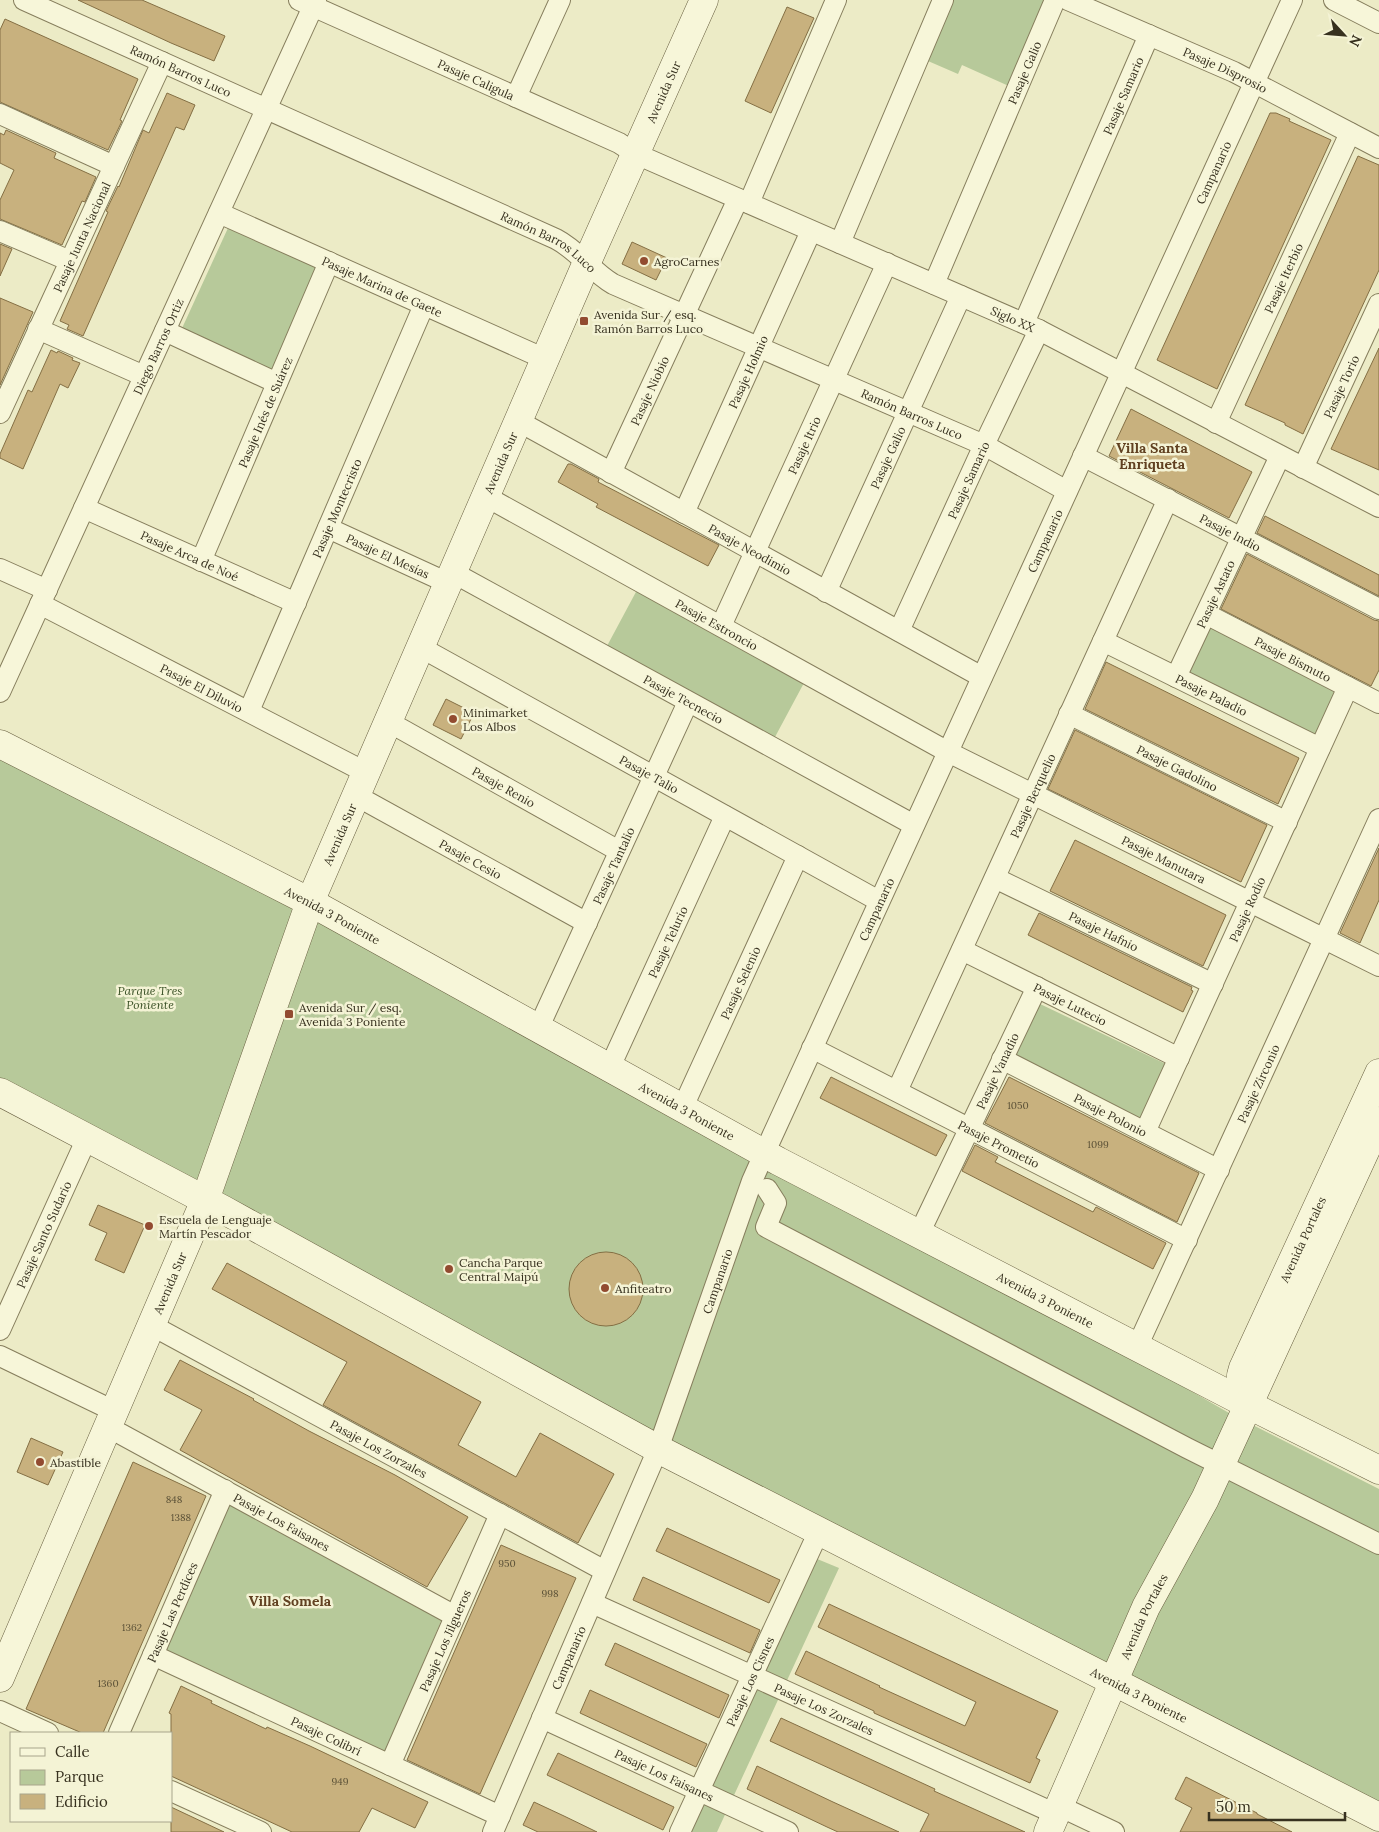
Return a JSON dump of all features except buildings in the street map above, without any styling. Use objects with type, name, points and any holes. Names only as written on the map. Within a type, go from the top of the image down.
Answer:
[{"type":"street","name":"Ramón Barros Luco","points":[[24,0],[63,8],[162,62],[556,239],[567,245],[588,262],[596,272],[613,284],[984,446],[1067,491]]},
{"type":"street","points":[[516,97],[558,0]]},
{"type":"street","name":"Avenida Sur","points":[[3,1662],[111,1419],[205,1200],[310,902],[360,783],[704,0]]},
{"type":"street","name":"Pasaje Niobio","points":[[611,473],[684,315],[743,201],[836,0]]},
{"type":"street","points":[[840,243],[943,0]]},
{"type":"street","name":"Pasaje Galio","points":[[934,284],[1055,0]]},
{"type":"street","name":"Pasaje Disprosio","points":[[1068,0],[1234,72],[1379,148]]},
{"type":"street","name":"Campanario","points":[[495,1828],[658,1449],[752,1181],[1292,0]]},
{"type":"street","points":[[1334,0],[1379,23]]},
{"type":"street","name":"Pasaje Caligula","points":[[310,2],[619,143],[636,154]]},
{"type":"street","name":"Diego Barros Ortiz","points":[[0,692],[266,109],[310,2]]},
{"type":"street","name":"Pasaje Samario","points":[[899,632],[984,446],[1149,35]]},
{"type":"street","name":"Pasaje Junta Nacional","points":[[0,413],[162,62]]},
{"type":"street","points":[[0,114],[114,166]]},
{"type":"street","name":"Pasaje Iterbio","points":[[1216,423],[1350,133]]},
{"type":"street","name":"Siglo XX","points":[[636,154],[1032,327],[1379,507]]},
{"type":"street","name":"Pasaje Marina de Gaete","points":[[219,212],[545,360]]},
{"type":"street","name":"Pasaje Holmio","points":[[684,513],[811,230]]},
{"type":"street","points":[[0,231],[70,261]]},
{"type":"street","name":"Pasaje Inés de Suárez","points":[[201,560],[329,262]]},
{"type":"street","name":"Pasaje Itrio","points":[[721,626],[887,263]]},
{"type":"street","name":"Pasaje Galio","points":[[826,592],[961,296]]},
{"type":"street","name":"Pasaje Torio","points":[[1303,468],[1379,304]]},
{"type":"street","name":"Pasaje Montecristo","points":[[249,711],[424,305]]},
{"type":"street","points":[[38,329],[144,376]]},
{"type":"street","points":[[165,332],[277,383]]},
{"type":"street","name":"Pasaje Neodimio","points":[[518,421],[982,677]]},
{"type":"street","name":"Pasaje Indio","points":[[1083,456],[1379,609]]},
{"type":"street","name":"Pasaje Astato","points":[[1176,677],[1280,456]]},
{"type":"street","name":"Pasaje Estroncio","points":[[485,496],[948,752]]},
{"type":"street","name":"Pasaje Berquelio","points":[[897,1091],[1168,499]]},
{"type":"street","name":"Pasaje Arca de Noé","points":[[84,508],[296,603]]},
{"type":"street","name":"Pasaje El Mesías","points":[[328,528],[450,577]]},
{"type":"street","name":"Pasaje El Diluvio","points":[[0,570],[43,597],[249,711],[360,783]]},
{"type":"street","name":"Pasaje Tecnecio","points":[[450,577],[688,702],[914,825]]},
{"type":"street","name":"Pasaje Bismuto","points":[[1206,614],[1379,703]]},
{"type":"street","name":"Pasaje Paladio","points":[[1103,641],[1320,748]]},
{"type":"street","name":"Pasaje Talio","points":[[420,646],[879,901]]},
{"type":"street","name":"Pasaje Rodio","points":[[1145,1132],[1348,687]]},
{"type":"street","name":"Pasaje Tantalio","points":[[538,1029],[688,702]]},
{"type":"street","name":"Pasaje Gadolino","points":[[1070,714],[1286,822]]},
{"type":"street","name":"Pasaje Renio","points":[[388,721],[620,851]]},
{"type":"street","name":"Avenida 3 Poniente","points":[[0,744],[310,902],[764,1154],[1249,1405],[1377,1464]]},
{"type":"street","name":"Pasaje Manutara","points":[[948,752],[1379,966]]},
{"type":"street","name":"Pasaje Cesio","points":[[360,783],[586,924]]},
{"type":"street","name":"Pasaje Telurio","points":[[610,1069],[725,816]]},
{"type":"street","name":"Pasaje Zirconio","points":[[1137,1347],[1379,820]]},
{"type":"street","name":"Pasaje Selenio","points":[[682,1108],[798,856]]},
{"type":"street","name":"Pasaje Hafnio","points":[[995,878],[1213,984]]},
{"type":"street","name":"Pasaje Lutecio","points":[[962,950],[1179,1058]]},
{"type":"street","name":"Pasaje Vanadio","points":[[919,1234],[1037,987]]},
{"type":"street","name":"Pasaje Prometio","points":[[812,1048],[1187,1240]]},
{"type":"street","name":"Pasaje Polonio","points":[[1002,1060],[1219,1170]]},
{"type":"street","name":"Avenida Portales","points":[[1249,1405],[1241,1390],[1240,1380],[1243,1368],[1379,1073]]},
{"type":"street","name":"Avenida 3 Poniente","points":[[0,1092],[205,1200],[658,1449],[1379,1817]]},
{"type":"street","name":"Avenida Portales","points":[[1054,1817],[1158,1582],[1205,1499],[1379,1120]]},
{"type":"street","name":"Pasaje Santo Sudario","points":[[0,1330],[87,1138]]},
{"type":"street","points":[[767,1189],[776,1202],[766,1227],[1220,1465],[1379,1544]]},
{"type":"street","name":"Pasaje Los Zorzales","points":[[152,1325],[605,1571]]},
{"type":"street","name":"Pasaje Los Faisanes","points":[[0,1356],[111,1419],[225,1490],[455,1616]]},
{"type":"street","name":"Pasaje Las Perdices","points":[[119,1732],[225,1490]]},
{"type":"street","name":"Pasaje Los Jilgueros","points":[[390,1766],[500,1514]]},
{"type":"street","name":"Pasaje Los Cisnes","points":[[680,1832],[819,1531]]},
{"type":"street","name":"Pasaje Los Zorzales","points":[[592,1603],[1054,1817],[1114,1832]]},
{"type":"street","name":"Pasaje Colibrí","points":[[153,1655],[390,1766],[495,1828]]},
{"type":"street","points":[[0,1711],[46,1732]]},
{"type":"street","name":"Pasaje Los Faisanes","points":[[542,1718],[788,1832]]},
{"type":"street","points":[[172,1791],[260,1832]]},
{"type":"green space","points":[[953,0],[1047,0],[1011,87],[962,65],[958,74],[928,61]]},
{"type":"green space","points":[[228,228],[325,271],[275,379],[178,337]]},
{"type":"green space","points":[[637,590],[805,681],[775,737],[607,646]]},
{"type":"green space","points":[[1210,627],[1339,689],[1315,738],[1186,675]]},
{"type":"green space","name":"Parque Tres Poniente","points":[[0,753],[292,906],[1139,1361],[1229,1413],[1379,1489],[1379,1808],[815,1520],[0,1085]]},
{"type":"green space","points":[[1038,1003],[1168,1065],[1141,1121],[1012,1058]]},
{"type":"green space","points":[[226,1501],[442,1619],[384,1755],[162,1651]]},
{"type":"green space","points":[[810,1556],[839,1568],[717,1832],[684,1832]]},
{"type":"place","name":"AgroCarnes","points":[[644,261]]},
{"type":"place","name":"Avenida Sur / esq. Ramón Barros Luco","points":[[584,321]]},
{"type":"place","name":"Minimarket Los Albos","points":[[453,719]]},
{"type":"place","name":"Avenida Sur / esq. Avenida 3 Poniente","points":[[289,1014]]},
{"type":"place","name":"Escuela de Lenguaje Martín Pescador","points":[[149,1226]]},
{"type":"place","name":"Cancha Parque Central Maipú","points":[[449,1269]]},
{"type":"place","name":"Anfiteatro","points":[[605,1288]]},
{"type":"place","name":"Abastible","points":[[40,1462]]},
{"type":"district","name":"Villa Santa Enriqueta","points":[[1152,456]]},
{"type":"district","name":"Villa Somela","points":[[290,1601]]}]
